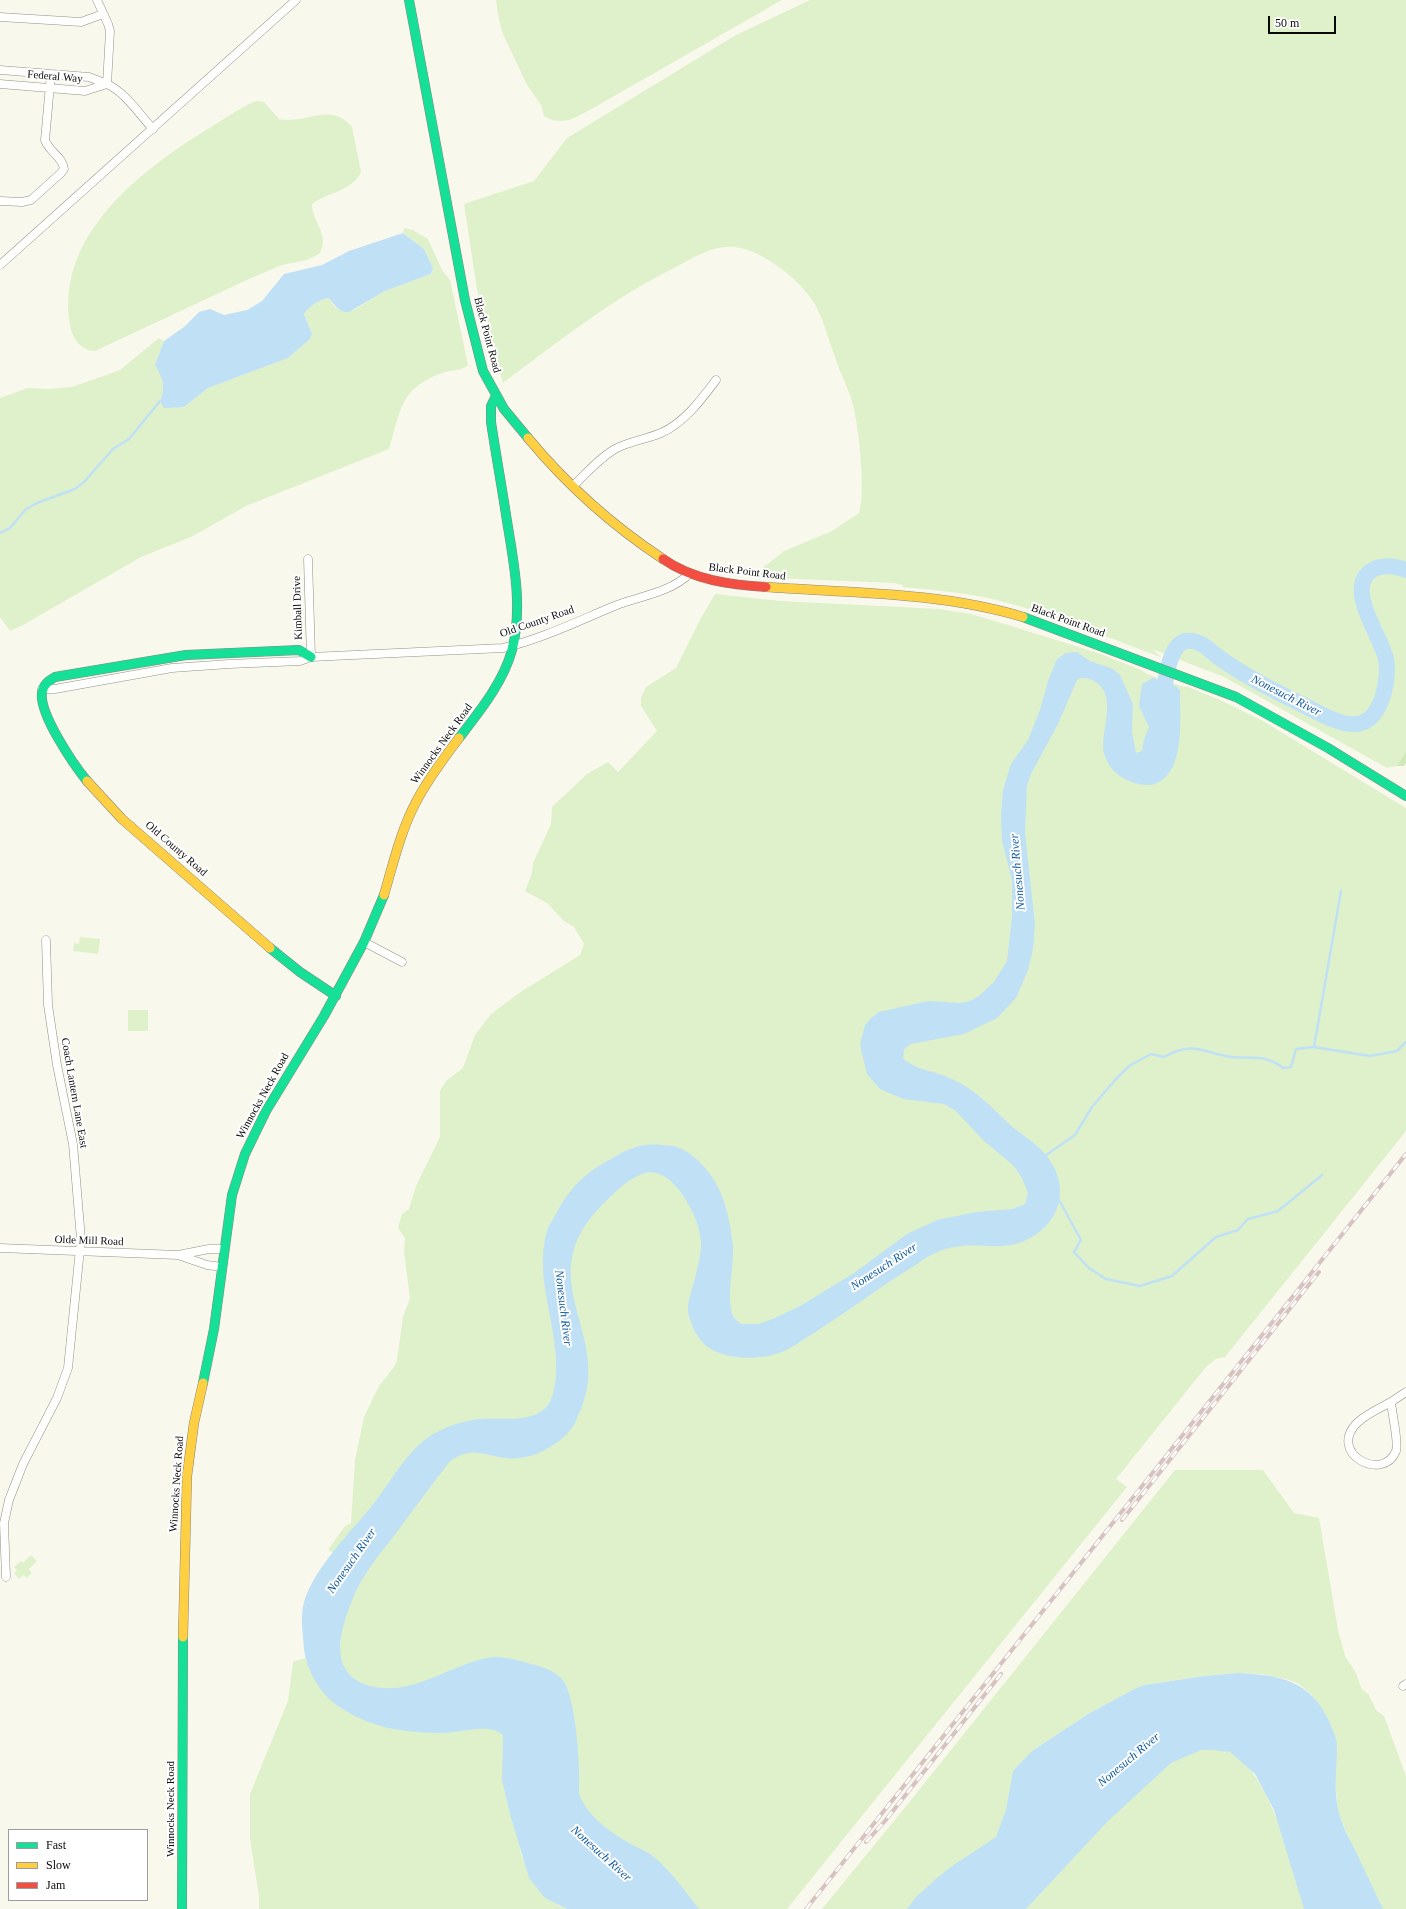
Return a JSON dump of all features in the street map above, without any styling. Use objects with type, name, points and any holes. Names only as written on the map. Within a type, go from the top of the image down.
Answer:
[{"type":"street","points":[[97,0],[110,31],[106,84]]},
{"type":"street","points":[[0,265],[296,0]]},
{"type":"street","name":"Black Point Road","points":[[409,0],[466,307],[481,365],[496,396],[521,430],[573,486],[603,514],[644,548],[668,564],[689,574],[705,579],[739,585],[928,598],[977,605],[1022,617],[1222,691],[1253,706],[1328,748],[1406,796]]},
{"type":"street","points":[[0,17],[81,22],[104,14]]},
{"type":"street","name":"Federal Way","points":[[0,70],[89,77],[114,87],[125,97],[153,129]]},
{"type":"street","points":[[0,201],[22,202],[31,200],[64,169],[62,161],[48,147],[45,140],[51,74]]},
{"type":"street","name":"Federal Way","points":[[0,84],[89,90],[106,84]]},
{"type":"street","points":[[573,486],[612,451],[629,443],[661,433],[674,426],[685,416],[716,380]]},
{"type":"street","name":"Winnocks Neck Road","points":[[182,1909],[183,1612],[187,1476],[194,1423],[214,1334],[232,1195],[248,1146],[273,1098],[336,996],[364,942],[382,898],[415,803],[432,774],[492,693],[506,668],[514,646],[518,618],[516,574],[491,422],[491,406],[496,396]]},
{"type":"street","name":"Kimball Drive","points":[[308,559],[311,657]]},
{"type":"street","name":"Old County Road","points":[[336,996],[317,984],[271,949],[131,826],[98,795],[80,773],[59,739],[46,712],[41,694],[45,683],[55,677],[186,655],[299,650],[311,657],[466,651],[514,646],[681,582],[689,574]]},
{"type":"street","name":"Coach Lantern Lane East","points":[[6,1577],[4,1529],[6,1510],[19,1473],[50,1414],[68,1368],[80,1251],[81,1228],[73,1144],[57,1065],[48,1005],[45,960],[46,940]]},
{"type":"street","points":[[364,942],[402,962]]},
{"type":"street","name":"Olde Mill Road","points":[[0,1248],[178,1255],[208,1249],[224,1250]]},
{"type":"street","name":"Olde Mill Road","points":[[178,1255],[207,1265],[222,1267]]},
{"type":"street","points":[[1391,1402],[1393,1426],[1397,1440],[1396,1450],[1391,1458],[1379,1464],[1368,1464],[1359,1461],[1353,1456],[1350,1449],[1349,1440],[1352,1430],[1363,1418],[1406,1392]]},
{"type":"green space","points":[[496,0],[782,0],[595,107],[570,119],[558,121],[544,116],[541,105],[527,85],[503,34]]},
{"type":"green space","points":[[810,0],[1406,0],[1406,751],[1397,766],[1387,768],[1224,677],[1152,649],[1161,657],[1051,616],[1006,602],[963,594],[902,587],[903,585],[893,583],[751,577],[784,551],[832,531],[859,513],[862,490],[861,460],[853,405],[819,312],[802,287],[781,269],[758,254],[746,249],[727,247],[711,250],[697,256],[653,279],[608,306],[503,383],[477,289],[464,204],[534,181],[567,138],[736,35]]},
{"type":"green space","points":[[256,101],[264,102],[279,119],[289,120],[326,115],[344,119],[352,127],[361,172],[352,183],[346,187],[312,204],[323,241],[319,254],[307,260],[282,265],[249,279],[95,351],[85,349],[75,339],[71,330],[69,293],[76,263],[89,235],[108,210],[130,186],[155,165],[206,130]]},
{"type":"green space","points":[[404,228],[413,230],[428,239],[442,270],[450,280],[468,365],[428,379],[417,386],[409,394],[400,412],[389,449],[246,506],[193,536],[141,557],[10,631],[0,617],[0,398],[28,388],[48,389],[72,387],[120,370],[159,338],[164,341],[155,365],[163,382],[163,391],[160,402],[184,407],[208,388],[288,358],[310,339],[312,334],[304,314],[314,304],[328,298],[336,308],[354,310],[385,291],[431,274],[433,268],[424,249],[403,233]]},
{"type":"green space","points":[[715,594],[780,601],[939,609],[971,614],[1021,629],[1101,654],[1141,670],[1147,674],[1188,687],[1220,700],[1263,721],[1406,808],[1406,1131],[1225,1357],[1216,1359],[1206,1367],[1116,1479],[1127,1487],[787,1909],[695,1909],[589,1814],[578,1802],[574,1761],[405,1689],[364,1689],[338,1665],[344,1612],[367,1569],[328,1550],[345,1526],[351,1523],[355,1460],[364,1417],[379,1386],[394,1367],[397,1360],[403,1317],[410,1298],[404,1252],[405,1238],[398,1228],[402,1214],[409,1209],[416,1186],[440,1137],[440,1091],[446,1081],[463,1068],[475,1035],[491,1014],[519,993],[580,955],[584,944],[574,927],[564,921],[547,903],[525,891],[532,873],[533,863],[551,824],[552,807],[587,774],[608,762],[618,772],[657,731],[641,706],[641,698],[646,687],[676,668]]},
{"type":"green space","points":[[1406,751],[1406,763],[1404,766],[1397,766]]},
{"type":"green space","points":[[80,937],[100,939],[98,954],[73,951],[74,943],[79,944]]},
{"type":"green space","points":[[128,1010],[148,1010],[148,1031],[128,1031]]},
{"type":"green space","points":[[1175,1470],[1263,1470],[1294,1513],[1319,1518],[1338,1630],[1345,1656],[1356,1673],[1361,1688],[1369,1695],[1376,1710],[1384,1716],[1406,1776],[1406,1909],[1378,1909],[1338,1812],[1335,1780],[1312,1695],[1299,1684],[1286,1679],[1261,1674],[1239,1673],[1204,1676],[1144,1685],[1088,1714],[1032,1751],[1002,1833],[911,1909],[822,1909],[907,1805]]},
{"type":"green space","points":[[31,1555],[37,1561],[29,1569],[32,1573],[27,1578],[23,1575],[19,1579],[14,1573],[17,1570],[14,1567],[21,1561],[23,1563]]},
{"type":"green space","points":[[305,1658],[316,1682],[503,1727],[521,1854],[529,1874],[558,1905],[567,1909],[259,1909],[259,1896],[250,1839],[250,1794],[288,1701],[293,1662]]},
{"type":"green space","points":[[1201,1750],[1228,1751],[1245,1764],[1258,1780],[1278,1823],[1307,1909],[1026,1909],[1079,1843],[1175,1758]]},
{"type":"water","points":[[403,233],[424,249],[433,268],[431,274],[385,291],[349,312],[339,310],[328,298],[318,302],[311,306],[304,314],[312,334],[310,339],[288,358],[208,388],[184,407],[164,408],[160,401],[163,391],[163,383],[155,365],[164,341],[184,327],[199,312],[210,309],[224,315],[247,310],[262,301],[284,274],[322,265],[349,251]]},
{"type":"water","points":[[1077,652],[1090,661],[1113,669],[1120,675],[1133,704],[1132,732],[1136,753],[1142,751],[1144,739],[1149,727],[1139,706],[1142,684],[1153,678],[1176,686],[1180,691],[1180,727],[1177,754],[1173,765],[1167,775],[1159,782],[1149,785],[1142,785],[1132,782],[1123,778],[1112,769],[1107,761],[1103,747],[1107,715],[1106,695],[1101,687],[1092,680],[1081,678],[1077,680],[1058,724],[1031,774],[1027,786],[1025,833],[1035,924],[1033,949],[1028,970],[1016,998],[997,1018],[964,1034],[911,1044],[904,1049],[903,1059],[919,1068],[952,1079],[964,1085],[984,1100],[1012,1127],[1045,1154],[1053,1165],[1058,1176],[1060,1188],[1060,1199],[1057,1210],[1051,1220],[1043,1229],[1032,1237],[1013,1245],[965,1246],[951,1248],[924,1259],[823,1327],[779,1353],[770,1356],[750,1358],[729,1356],[710,1349],[703,1343],[695,1332],[690,1319],[688,1304],[700,1257],[701,1241],[696,1220],[690,1207],[675,1185],[665,1177],[655,1173],[645,1173],[633,1178],[602,1205],[581,1232],[572,1257],[571,1282],[587,1355],[588,1381],[581,1409],[576,1421],[562,1439],[540,1453],[531,1456],[523,1458],[505,1458],[471,1453],[458,1456],[450,1461],[364,1576],[352,1600],[344,1623],[340,1646],[341,1658],[344,1668],[351,1676],[369,1686],[389,1688],[412,1685],[472,1662],[493,1657],[508,1658],[544,1668],[562,1679],[567,1687],[574,1716],[578,1752],[579,1794],[587,1809],[605,1827],[619,1837],[650,1854],[663,1865],[699,1909],[567,1909],[545,1898],[529,1878],[510,1814],[502,1780],[503,1735],[490,1729],[474,1729],[448,1733],[396,1730],[369,1722],[351,1714],[335,1704],[329,1699],[314,1679],[305,1656],[302,1613],[309,1589],[316,1575],[335,1549],[375,1502],[408,1456],[424,1441],[437,1432],[456,1424],[482,1419],[524,1418],[542,1411],[548,1404],[553,1394],[556,1374],[556,1354],[543,1271],[543,1251],[547,1231],[571,1190],[588,1173],[620,1154],[643,1145],[652,1144],[678,1147],[683,1149],[703,1165],[712,1177],[722,1195],[728,1215],[733,1246],[730,1301],[733,1316],[741,1324],[759,1324],[800,1306],[854,1273],[907,1234],[937,1220],[976,1212],[1012,1209],[1025,1204],[1028,1193],[1022,1178],[1014,1166],[983,1140],[956,1111],[944,1104],[903,1099],[880,1089],[867,1074],[860,1045],[865,1025],[879,1012],[928,1001],[961,1003],[970,1001],[979,996],[994,982],[1007,961],[1012,916],[1012,880],[1002,841],[1001,815],[1003,790],[1011,764],[1028,740],[1057,659],[1066,653]]},
{"type":"water","points":[[1239,1673],[1280,1678],[1292,1682],[1313,1696],[1321,1707],[1332,1727],[1337,1743],[1336,1788],[1337,1804],[1341,1818],[1347,1834],[1383,1909],[1304,1909],[1274,1810],[1255,1774],[1230,1752],[1201,1750],[1171,1763],[1107,1822],[1026,1909],[907,1909],[916,1897],[937,1878],[952,1866],[996,1837],[1006,1810],[1013,1771],[1032,1751],[1088,1714],[1144,1685],[1204,1676]]},
{"type":"waterway","points":[[0,533],[10,528],[26,509],[37,503],[75,489],[84,482],[113,449],[129,439],[160,401]]},
{"type":"waterway","name":"Nonesuch River","points":[[1163,703],[1164,687],[1171,658],[1180,644],[1186,641],[1191,641],[1203,645],[1217,656],[1253,679],[1329,718],[1349,724],[1358,724],[1366,721],[1373,715],[1379,705],[1385,688],[1387,667],[1383,649],[1363,601],[1362,589],[1364,579],[1371,571],[1379,567],[1397,567],[1406,570]]},
{"type":"waterway","points":[[1314,1047],[1341,891]]},
{"type":"waterway","points":[[1046,1155],[1075,1135],[1092,1107],[1129,1066],[1151,1054],[1164,1057],[1174,1052],[1191,1048],[1232,1057],[1265,1059],[1283,1068],[1291,1067],[1296,1049],[1314,1047],[1370,1056],[1397,1051],[1406,1042]]},
{"type":"waterway","points":[[1059,1200],[1081,1240],[1074,1252],[1089,1268],[1106,1279],[1140,1286],[1172,1276],[1216,1237],[1238,1230],[1248,1219],[1278,1211],[1322,1175]]},
{"type":"railway","points":[[806,1909],[1406,1154]]},
{"type":"railway","points":[[1122,1520],[1319,1272]]},
{"type":"railway","points":[[866,1842],[885,1821],[1001,1674]]},
{"type":"traffic: fast","points":[[409,0],[465,300],[483,371],[504,409],[528,438]]},
{"type":"traffic: fast","points":[[459,738],[490,697],[503,674],[512,650],[517,618],[515,570],[491,422],[491,406],[496,396]]},
{"type":"traffic: fast","points":[[1023,617],[1236,697],[1328,748],[1406,796]]},
{"type":"traffic: fast","points":[[87,781],[58,739],[46,713],[43,702],[43,688],[55,677],[186,655],[299,650],[311,657]]},
{"type":"traffic: fast","points":[[203,1383],[214,1329],[232,1195],[245,1154],[266,1111],[324,1016],[364,942],[384,895]]},
{"type":"traffic: fast","points":[[270,948],[300,972],[336,996]]},
{"type":"traffic: fast","points":[[182,1909],[183,1637]]},
{"type":"traffic: slow","points":[[528,438],[591,504],[626,533],[663,559]]},
{"type":"traffic: slow","points":[[766,587],[928,598],[992,609],[1023,617]]},
{"type":"traffic: slow","points":[[384,895],[398,847],[411,813],[431,777],[459,738]]},
{"type":"traffic: slow","points":[[87,781],[122,819],[270,948]]},
{"type":"traffic: slow","points":[[183,1637],[187,1476],[194,1423],[203,1383]]},
{"type":"traffic: jam","points":[[663,559],[700,577],[739,585],[766,587]]}]
